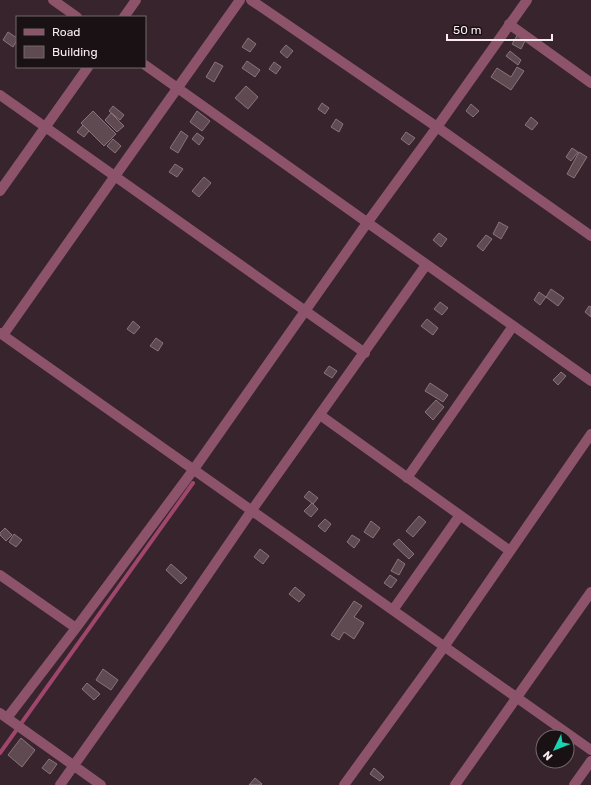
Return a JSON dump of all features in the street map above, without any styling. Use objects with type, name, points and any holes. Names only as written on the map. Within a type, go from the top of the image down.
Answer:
[{"type":"street","points":[[53,0],[77,16]]},
{"type":"street","points":[[125,16],[136,0]]},
{"type":"street","points":[[240,0],[1,334],[591,750]]},
{"type":"street","points":[[251,0],[437,127],[591,236]]},
{"type":"street","points":[[101,785],[4,716],[76,628],[194,469],[305,310],[527,0]]},
{"type":"street","points":[[509,24],[591,83]]},
{"type":"street","points":[[146,66],[591,381]]},
{"type":"street","points":[[0,191],[87,68]]},
{"type":"street","points":[[0,95],[365,353]]},
{"type":"street","points":[[60,785],[167,634],[252,510],[365,353],[426,265]]},
{"type":"street","points":[[407,478],[513,326]]},
{"type":"street","points":[[320,415],[510,551]]},
{"type":"street","points":[[344,785],[444,647],[591,434]]},
{"type":"street","points":[[393,610],[460,515]]},
{"type":"street","points":[[0,575],[76,628]]},
{"type":"street","points":[[455,785],[591,592]]},
{"type":"street","points":[[574,785],[591,761]]},
{"type":"building","points":[[8,32],[16,37],[16,42],[13,47],[3,40]]},
{"type":"building","points":[[518,34],[526,39],[521,49],[512,44]]},
{"type":"building","points":[[248,38],[256,44],[250,52],[242,47]]},
{"type":"building","points":[[286,45],[293,51],[287,58],[280,52]]},
{"type":"building","points":[[510,51],[521,60],[518,65],[506,56]]},
{"type":"building","points":[[247,61],[260,70],[255,77],[242,68]]},
{"type":"building","points":[[215,62],[223,66],[214,82],[206,77]]},
{"type":"building","points":[[274,62],[281,67],[276,74],[269,69]]},
{"type":"building","points":[[517,67],[524,71],[511,90],[491,77],[497,68],[511,77]]},
{"type":"building","points":[[246,86],[258,97],[248,109],[235,98]]},
{"type":"building","points":[[322,103],[329,108],[325,114],[318,109]]},
{"type":"building","points":[[471,104],[479,111],[473,117],[466,111]]},
{"type":"building","points":[[113,106],[124,115],[120,120],[109,111]]},
{"type":"building","points":[[93,111],[116,134],[104,146],[81,123]]},
{"type":"building","points":[[197,111],[210,121],[202,131],[190,122]]},
{"type":"building","points":[[111,113],[124,126],[117,132],[105,120]]},
{"type":"building","points":[[531,117],[538,123],[532,130],[525,125]]},
{"type":"building","points":[[336,119],[343,124],[339,132],[331,127]]},
{"type":"building","points":[[83,125],[89,131],[84,137],[77,132]]},
{"type":"building","points":[[181,131],[188,136],[178,153],[170,148]]},
{"type":"building","points":[[406,132],[415,138],[409,145],[401,139]]},
{"type":"building","points":[[197,133],[204,138],[199,145],[192,139]]},
{"type":"building","points":[[113,139],[121,146],[115,153],[107,146]]},
{"type":"building","points":[[572,148],[578,152],[571,161],[566,157]]},
{"type":"building","points":[[579,152],[587,157],[574,178],[567,174]]},
{"type":"building","points":[[175,164],[183,169],[177,177],[169,172]]},
{"type":"building","points":[[204,177],[211,183],[199,197],[192,191]]},
{"type":"building","points":[[499,222],[508,227],[501,239],[493,234]]},
{"type":"building","points":[[439,233],[447,239],[441,247],[433,240]]},
{"type":"building","points":[[486,235],[492,239],[483,251],[477,246]]},
{"type":"building","points":[[551,289],[564,298],[558,306],[546,297]]},
{"type":"building","points":[[539,292],[546,297],[540,305],[534,300]]},
{"type":"building","points":[[440,302],[448,308],[442,315],[434,309]]},
{"type":"building","points":[[589,306],[591,307],[591,317],[585,312]]},
{"type":"building","points":[[427,319],[438,328],[433,335],[421,326]]},
{"type":"building","points":[[133,321],[140,327],[134,334],[127,329]]},
{"type":"building","points":[[156,338],[163,343],[158,351],[150,346]]},
{"type":"building","points":[[329,366],[337,371],[332,378],[324,373]]},
{"type":"building","points":[[561,372],[566,376],[558,385],[553,380]]},
{"type":"building","points":[[430,383],[448,395],[443,402],[425,391]]},
{"type":"building","points":[[436,400],[444,407],[433,420],[425,412]]},
{"type":"building","points":[[309,491],[318,498],[313,504],[304,497]]},
{"type":"building","points":[[312,503],[318,509],[311,517],[304,511]]},
{"type":"building","points":[[419,516],[426,522],[413,537],[406,531]]},
{"type":"building","points":[[325,519],[331,524],[325,532],[318,526]]},
{"type":"building","points":[[371,521],[380,528],[373,538],[364,532]]},
{"type":"building","points":[[5,528],[12,535],[6,541],[0,535]]},
{"type":"building","points":[[14,534],[22,540],[16,547],[9,542]]},
{"type":"building","points":[[352,535],[360,540],[354,548],[347,542]]},
{"type":"building","points":[[399,539],[414,554],[409,559],[393,544]]},
{"type":"building","points":[[260,549],[269,556],[263,564],[254,557]]},
{"type":"building","points":[[398,559],[405,564],[399,575],[391,571]]},
{"type":"building","points":[[171,564],[187,578],[181,584],[166,570]]},
{"type":"building","points":[[390,575],[397,580],[391,588],[384,583]]},
{"type":"building","points":[[295,587],[305,595],[299,602],[289,594]]},
{"type":"building","points":[[354,601],[362,606],[354,617],[364,623],[354,639],[344,632],[339,640],[331,635]]},
{"type":"building","points":[[103,669],[118,680],[111,690],[96,680]]},
{"type":"building","points":[[87,683],[100,694],[94,700],[82,689]]},
{"type":"building","points":[[21,738],[35,750],[22,767],[8,755]]},
{"type":"building","points":[[49,759],[57,764],[50,774],[42,768]]},
{"type":"building","points":[[374,768],[384,777],[380,781],[370,774]]},
{"type":"building","points":[[255,778],[262,784],[249,785]]},
{"type":"waterway","points":[[0,753],[193,483]]}]
